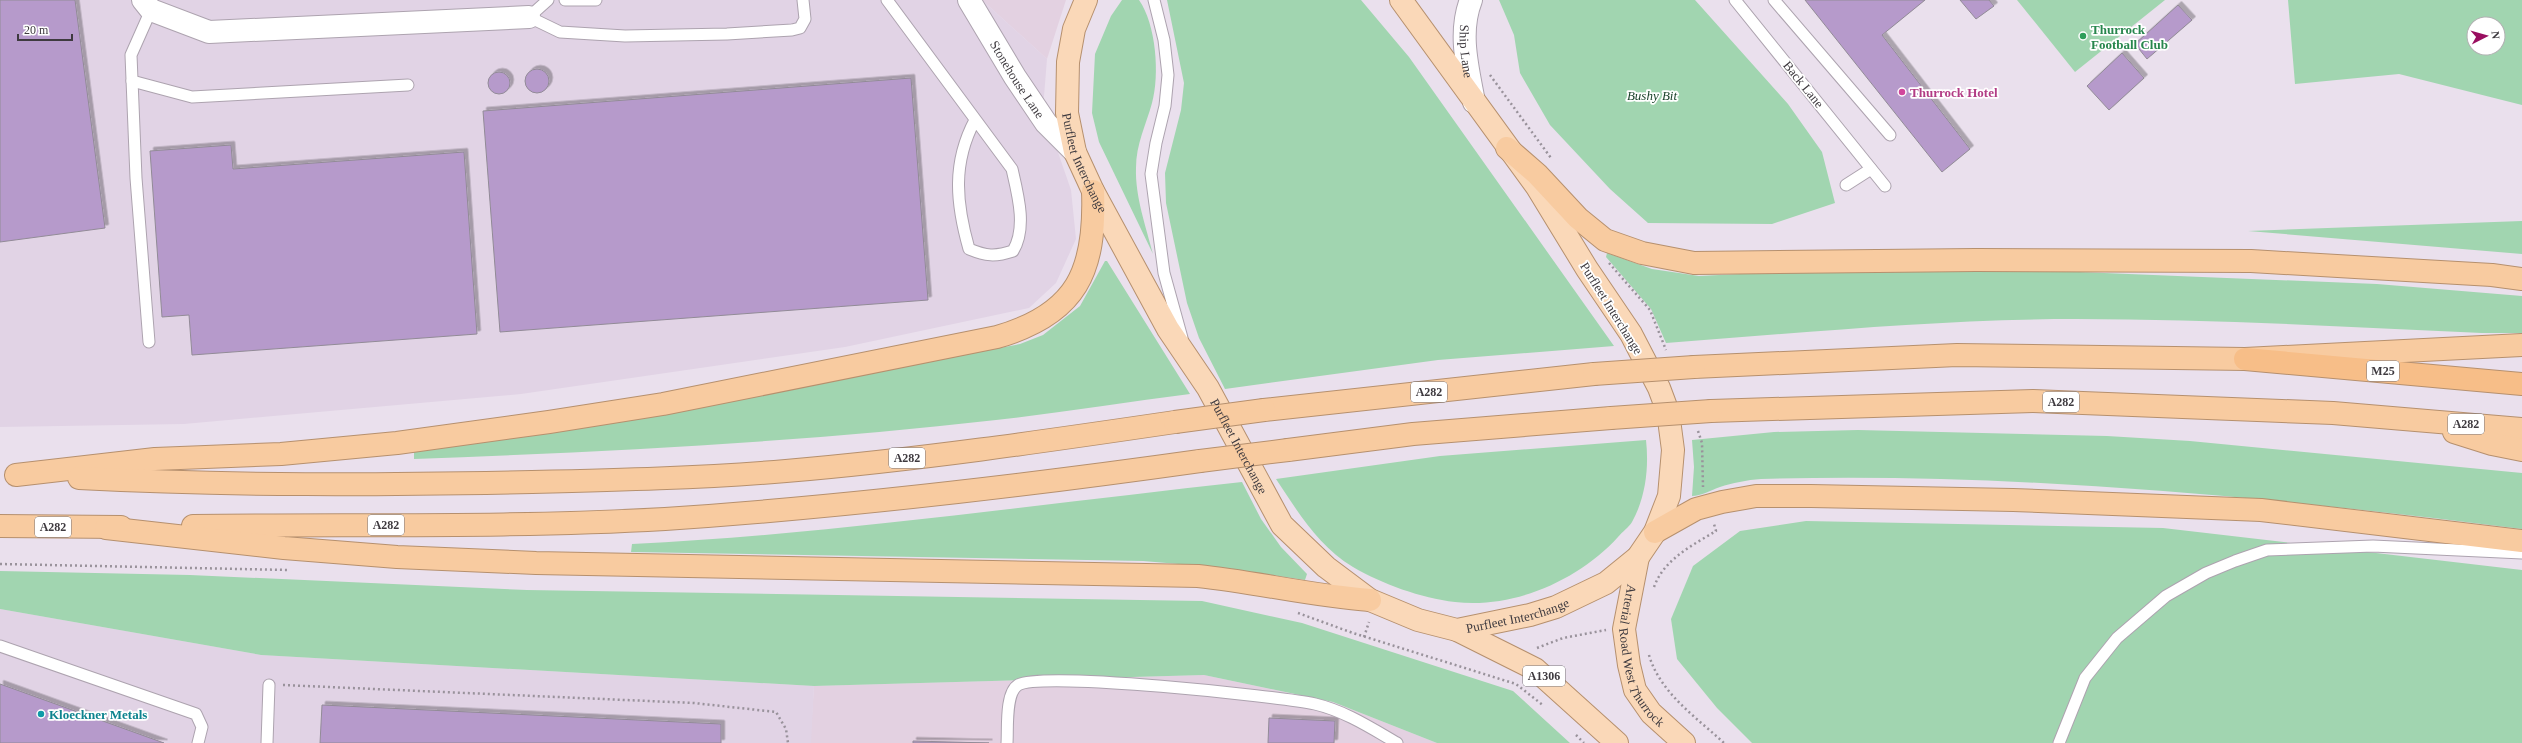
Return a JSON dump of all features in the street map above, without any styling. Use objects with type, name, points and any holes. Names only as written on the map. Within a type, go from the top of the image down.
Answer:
[{"type":"highway","points":[[1507,148],[1537,174],[1578,218],[1605,240],[1642,253],[1694,263],[1976,260],[2251,261],[2492,275],[2522,279]]},
{"type":"highway","points":[[8,475],[155,459],[282,454],[397,443],[549,422],[663,404],[997,337],[1036,323],[1053,312],[1075,287],[1086,268],[1090,247],[1093,191]]},
{"type":"highway","points":[[2245,359],[2522,345]]},
{"type":"highway","name":"A282","points":[[8,475],[163,482],[416,485],[637,479],[786,471],[1003,447],[1264,410],[1594,374],[1694,367],[1957,355],[2245,359]]},
{"type":"highway","name":"M25","points":[[2245,359],[2522,384]]},
{"type":"highway","name":"A282","points":[[0,526],[106,528],[482,525],[667,518],[780,510],[1006,488],[1200,461],[1413,434],[1711,411],[2033,402],[2333,413],[2522,429]]},
{"type":"highway","points":[[2410,419],[2492,444],[2522,450]]},
{"type":"highway","points":[[1655,532],[1696,509],[1722,502],[1756,496],[1810,496],[2013,500],[2261,510],[2522,541]]},
{"type":"highway","points":[[106,528],[284,548],[397,557],[536,563],[1198,576],[1238,580],[1328,597],[1370,600]]},
{"type":"main road","name":"Purfleet Interchange","points":[[1086,0],[1074,29],[1068,62],[1067,113],[1075,152],[1093,191],[1168,329],[1208,388],[1282,525],[1326,567],[1370,600],[1418,620],[1457,630],[1530,615],[1556,607],[1606,583],[1638,557],[1655,532],[1669,496],[1673,456],[1668,412],[1659,388],[1630,334],[1587,269],[1536,186],[1507,148],[1402,0]]},
{"type":"main road","name":"Arterial Road West Thurrock","points":[[1638,557],[1624,629],[1629,665],[1635,690],[1651,712],[1684,743]]},
{"type":"main road","name":"A1306","points":[[1457,630],[1535,669],[1617,743]]},
{"type":"street","name":"Stonehouse Lane","points":[[969,0],[1015,77],[1046,122],[1075,152]]},
{"type":"street","name":"Ship Lane","points":[[1471,0],[1465,25],[1465,47],[1474,102]]},
{"type":"street","points":[[147,5],[209,32],[529,17]]},
{"type":"lane","points":[[548,0],[529,17],[560,32],[624,36],[727,34],[800,28],[805,20],[803,0]]},
{"type":"lane","points":[[565,0],[596,0]]},
{"type":"lane","points":[[887,0],[1012,169],[1017,192],[1019,240],[1013,251],[998,256],[986,256],[969,249],[963,227],[957,182],[966,136],[975,120]]},
{"type":"lane","points":[[1154,0],[1164,40],[1168,75],[1165,106],[1156,143],[1151,174],[1164,273],[1186,354]]},
{"type":"lane","name":"Back Lane","points":[[1735,0],[1885,186]]},
{"type":"lane","points":[[1774,0],[1890,135]]},
{"type":"lane","points":[[147,5],[131,55],[136,178],[149,342]]},
{"type":"lane","points":[[132,82],[192,97],[408,85]]},
{"type":"lane","points":[[1846,185],[1871,169]]},
{"type":"lane","points":[[2059,743],[2085,678],[2117,638],[2166,596],[2206,573],[2235,561],[2268,550],[2373,546],[2522,553]]},
{"type":"lane","points":[[0,646],[196,714],[202,727],[198,743]]},
{"type":"lane","points":[[1007,743],[1011,694],[1018,685],[1035,681],[1058,680],[1158,687],[1316,705],[1354,718],[1397,743]]},
{"type":"lane","points":[[267,743],[269,685]]},
{"type":"path","points":[[1488,68],[1490,75],[1551,159]]},
{"type":"path","points":[[1652,594],[1656,581],[1670,563],[1686,550],[1716,531],[1715,526]]},
{"type":"path","points":[[1292,610],[1353,633],[1516,684],[1545,707]]},
{"type":"path","points":[[1535,649],[1563,638],[1603,630]]},
{"type":"path","points":[[1649,653],[1653,666],[1663,685],[1724,743]]},
{"type":"path","points":[[269,685],[694,703],[761,710],[776,712],[786,729],[788,743]]},
{"type":"path","points":[[1573,732],[1584,743]]},
{"type":"shaded area","points":[[0,0],[982,0],[1047,59],[1043,109],[1071,190],[1076,239],[1056,283],[1029,308],[845,347],[521,394],[184,424],[0,427]]},
{"type":"shaded area","points":[[982,0],[1066,0],[1047,59]]},
{"type":"shaded area","points":[[0,609],[261,655],[814,686],[811,743],[0,743]]},
{"type":"shaded area","points":[[1204,675],[1333,702],[1437,743],[810,743],[814,686]]},
{"type":"green space","points":[[1122,0],[1139,0],[1145,10],[1149,22],[1155,50],[1156,78],[1154,92],[1139,143],[1136,159],[1137,189],[1153,254],[1099,142],[1092,113],[1095,54],[1111,16]]},
{"type":"green space","points":[[1167,0],[1361,0],[1409,57],[1614,346],[1438,360],[1225,389],[1199,338],[1187,303],[1166,203],[1165,173],[1181,110],[1184,83]]},
{"type":"green space","name":"Bushy Bit","points":[[1499,0],[1695,0],[1788,104],[1822,152],[1835,203],[1772,224],[1648,223],[1610,189],[1550,125],[1520,73],[1514,35]]},
{"type":"green space","name":"Thurrock Football Club","points":[[2017,0],[2165,0],[2075,72]]},
{"type":"green space","points":[[2288,0],[2522,0],[2522,105],[2399,74],[2295,84]]},
{"type":"green space","points":[[2522,221],[2522,254],[2248,231]]},
{"type":"green space","points":[[1607,253],[1652,269],[1699,276],[1759,273],[2055,271],[2377,284],[2522,296],[2522,333],[2482,333],[2228,322],[2076,319],[1973,321],[1666,343],[1651,309],[1606,257]]},
{"type":"green space","points":[[1105,261],[1107,261],[1190,394],[1020,417],[924,428],[706,445],[414,459],[414,450],[730,399],[1020,344],[1043,335],[1080,306]]},
{"type":"green space","points":[[1858,430],[2107,436],[2190,441],[2522,473],[2522,529],[2427,517],[2237,497],[2047,483],[1952,479],[1761,479],[1730,484],[1692,496],[1694,467],[1692,440],[1774,432]]},
{"type":"green space","points":[[1646,440],[1647,471],[1645,482],[1641,502],[1629,526],[1602,552],[1565,578],[1522,596],[1500,601],[1477,603],[1442,600],[1415,594],[1364,573],[1341,559],[1319,539],[1301,516],[1276,479],[1440,456]]},
{"type":"green space","points":[[1242,482],[1261,519],[1281,547],[1307,574],[1305,580],[1226,568],[1143,561],[631,552],[632,544],[861,526]]},
{"type":"green space","points":[[1806,521],[2163,528],[2522,570],[2522,743],[1752,743],[1717,708],[1677,659],[1671,619],[1693,566],[1740,531]]},
{"type":"green space","points":[[0,571],[190,575],[527,590],[1202,601],[1302,623],[1513,691],[1570,743],[1437,743],[1333,702],[1204,675],[814,686],[261,655],[0,609]]},
{"type":"building","points":[[0,0],[75,0],[105,228],[0,242]]},
{"type":"building","name":"Thurrock Hotel","points":[[1805,0],[1925,0],[1882,35],[1970,149],[1942,172]]},
{"type":"building","points":[[1960,0],[1989,0],[1994,6],[1976,19]]},
{"type":"building","points":[[2178,5],[2192,20],[2147,59],[2135,44]]},
{"type":"building","points":[[2122,53],[2144,78],[2109,110],[2087,86]]},
{"type":"building","points":[[537,69],[545,73],[549,81],[545,89],[537,93],[529,89],[525,81],[529,73]]},
{"type":"building","points":[[495,72],[503,72],[510,79],[510,87],[503,94],[495,94],[488,87],[488,79]]},
{"type":"building","points":[[911,78],[928,300],[500,332],[483,111]]},
{"type":"building","points":[[231,145],[233,169],[464,152],[477,334],[192,355],[189,315],[162,317],[150,151]]},
{"type":"building","name":"Kloeckner Metals","points":[[0,684],[164,743],[0,743]]},
{"type":"building","points":[[322,705],[721,724],[721,743],[320,743]]},
{"type":"building","points":[[1269,718],[1335,721],[1334,743],[1268,743]]},
{"type":"building","points":[[913,741],[989,743],[913,743]]},
{"type":"place","name":"Thurrock Football Club","points":[[2083,36]]},
{"type":"place","name":"Thurrock Hotel","points":[[1902,92]]},
{"type":"place","name":"Kloeckner Metals","points":[[41,714]]}]
